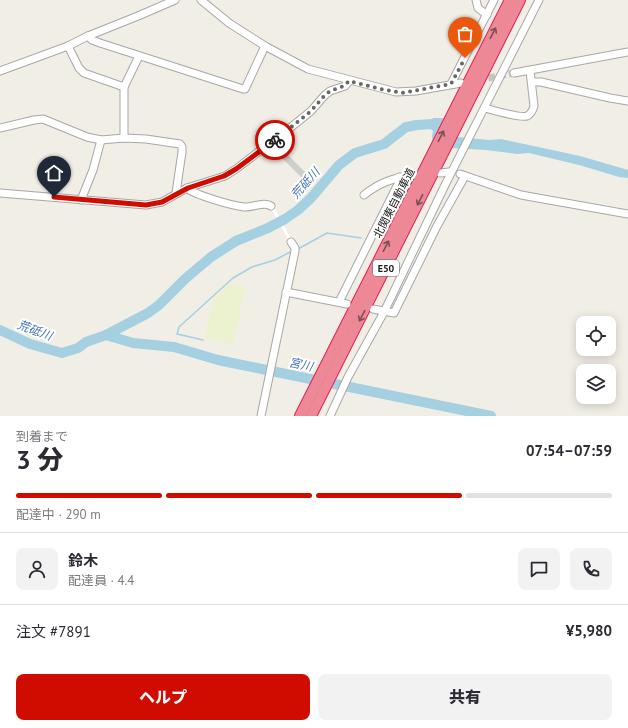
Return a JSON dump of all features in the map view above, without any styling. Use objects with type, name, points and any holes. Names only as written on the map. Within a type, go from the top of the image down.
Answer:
[{"type":"highway","name":"北関東自動車道","points":[[300,416],[316,395],[426,166],[510,0]]},
{"type":"highway","name":"北関東自動車道","points":[[329,369],[439,169],[468,105],[520,0]]},
{"type":"highway","name":"北関東自動車道","points":[[311,416],[316,395]]},
{"type":"street","points":[[0,71],[68,46],[88,36],[175,0]]},
{"type":"street","points":[[201,0],[229,23],[265,46],[308,70],[402,93],[461,83]]},
{"type":"street","points":[[476,0],[478,8],[487,15]]},
{"type":"street","points":[[451,84],[494,0]]},
{"type":"street","points":[[330,416],[348,377],[384,312],[483,110],[539,0]]},
{"type":"street","points":[[88,36],[92,40],[100,43],[243,89],[245,89],[265,46]]},
{"type":"street","points":[[68,46],[79,68],[84,73],[124,87]]},
{"type":"street","points":[[514,73],[628,52]]},
{"type":"street","points":[[124,138],[124,87],[139,56]]},
{"type":"street","points":[[483,110],[522,116],[529,115],[533,111],[534,106],[530,71]]},
{"type":"street","points":[[0,193],[153,205],[162,202],[176,193],[224,176],[236,169],[311,111],[330,91],[344,86],[349,81]]},
{"type":"street","points":[[532,82],[541,82],[628,101]]},
{"type":"street","points":[[0,128],[43,119],[87,137],[101,140],[124,138],[146,139],[180,144],[182,147],[182,152],[176,193]]},
{"type":"street","points":[[81,200],[94,170],[101,140]]},
{"type":"street","points":[[439,169],[448,172]]},
{"type":"street","points":[[364,195],[378,184],[399,177],[414,175]]},
{"type":"street","points":[[373,309],[394,313],[462,175],[521,195],[628,214]]},
{"type":"street","points":[[339,302],[398,184],[399,177]]},
{"type":"street","points":[[188,188],[189,190],[200,195],[236,206],[251,207],[266,204],[271,206]]},
{"type":"street","points":[[261,416],[295,249],[291,242]]},
{"type":"street","points":[[286,292],[347,304]]},
{"type":"shaded area","points":[[276,143],[306,173],[302,178],[271,147]]},
{"type":"green space","points":[[228,285],[240,285],[245,288],[233,344],[205,338],[213,300]]},
{"type":"water","points":[[433,118],[443,118],[458,137],[489,140],[501,139],[580,156],[628,170],[628,178],[619,177],[579,165],[529,153],[517,154],[486,150],[450,148],[433,144],[433,131],[428,126]]},
{"type":"pier","points":[[273,205],[292,241],[290,243],[270,207]]},
{"type":"waterway","name":"荒砥川","points":[[0,330],[30,344],[62,353],[78,348],[86,342],[106,335],[148,313],[159,305],[185,279],[211,257],[236,241],[268,228],[298,210],[311,198],[339,165],[355,153],[384,144],[406,127],[432,124],[439,130]]},
{"type":"waterway","points":[[298,249],[327,233],[361,238]]},
{"type":"waterway","points":[[203,340],[177,334],[179,327],[233,278],[252,267],[275,260],[292,251]]},
{"type":"waterway","name":"宮川","points":[[106,335],[133,343],[174,347],[218,360],[491,416]]},
{"type":"tunnel","points":[[478,80],[514,73]]},
{"type":"way so far","points":[[275,140],[311,111],[330,91],[344,86],[349,81],[402,93],[416,91],[451,84],[465,58]]},
{"type":"route","points":[[54,197],[153,205],[170,199],[176,193],[188,188],[224,176],[236,169],[275,140]]}]
